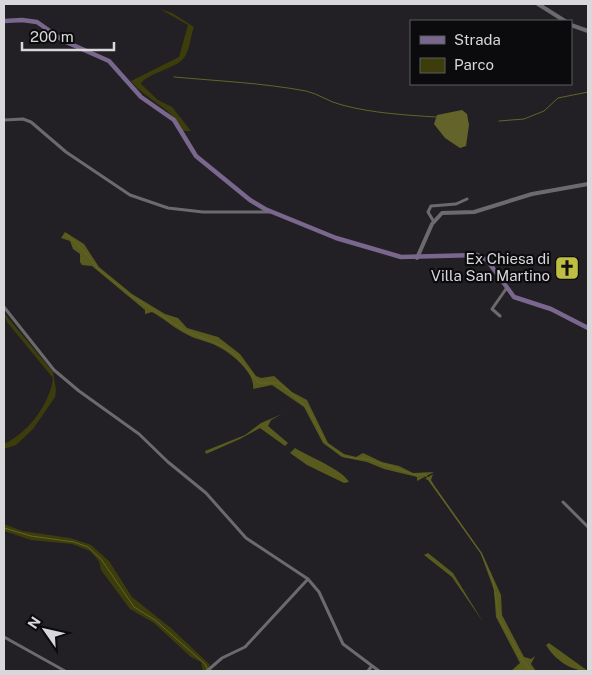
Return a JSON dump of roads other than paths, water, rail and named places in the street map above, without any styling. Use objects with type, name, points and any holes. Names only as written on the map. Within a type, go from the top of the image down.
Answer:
[{"type":"main road","points":[[4,21],[22,20],[37,22],[64,41],[109,60],[141,97],[174,120],[196,156],[250,200],[271,212],[367,249],[401,257],[477,255],[487,260],[506,289],[518,300],[551,309],[588,328]]},
{"type":"street","points":[[538,4],[563,20]]},
{"type":"street","points":[[572,24],[588,31]]},
{"type":"street","points":[[4,120],[23,119],[31,122],[66,152],[130,195],[168,208],[203,212],[271,212]]},
{"type":"street","points":[[417,258],[434,222],[446,211],[474,212],[532,194],[588,184]]},
{"type":"street","points":[[434,222],[428,212],[431,206],[456,204],[467,199]]},
{"type":"street","points":[[500,316],[492,309],[506,289]]},
{"type":"street","points":[[4,307],[54,370],[79,391],[139,434],[168,462],[206,493],[246,538],[308,579],[323,598],[343,644],[378,671]]},
{"type":"street","points":[[563,502],[588,527]]},
{"type":"street","points":[[208,670],[222,658],[245,647],[308,579]]},
{"type":"street","points":[[4,637],[65,671]]},
{"type":"street","points":[[368,671],[371,667]]},
{"type":"waterway","points":[[174,77],[290,88],[311,92],[337,104],[353,108],[436,117]]},
{"type":"waterway","points":[[499,121],[524,119],[544,111],[558,98],[588,92]]},
{"type":"waterway","points":[[66,234],[84,251],[97,268],[133,297],[184,330],[222,346],[236,355],[259,383],[279,383],[307,407],[325,442],[345,457],[367,459],[416,475],[425,474],[481,553],[493,581],[499,618],[522,659],[531,671]]},
{"type":"waterway","points":[[4,528],[31,536],[74,542],[88,547],[101,559],[134,607],[155,620],[205,664],[208,670]]},
{"type":"place","name":"Ex Chiesa di Villa San Martino","points":[[567,268]]}]
